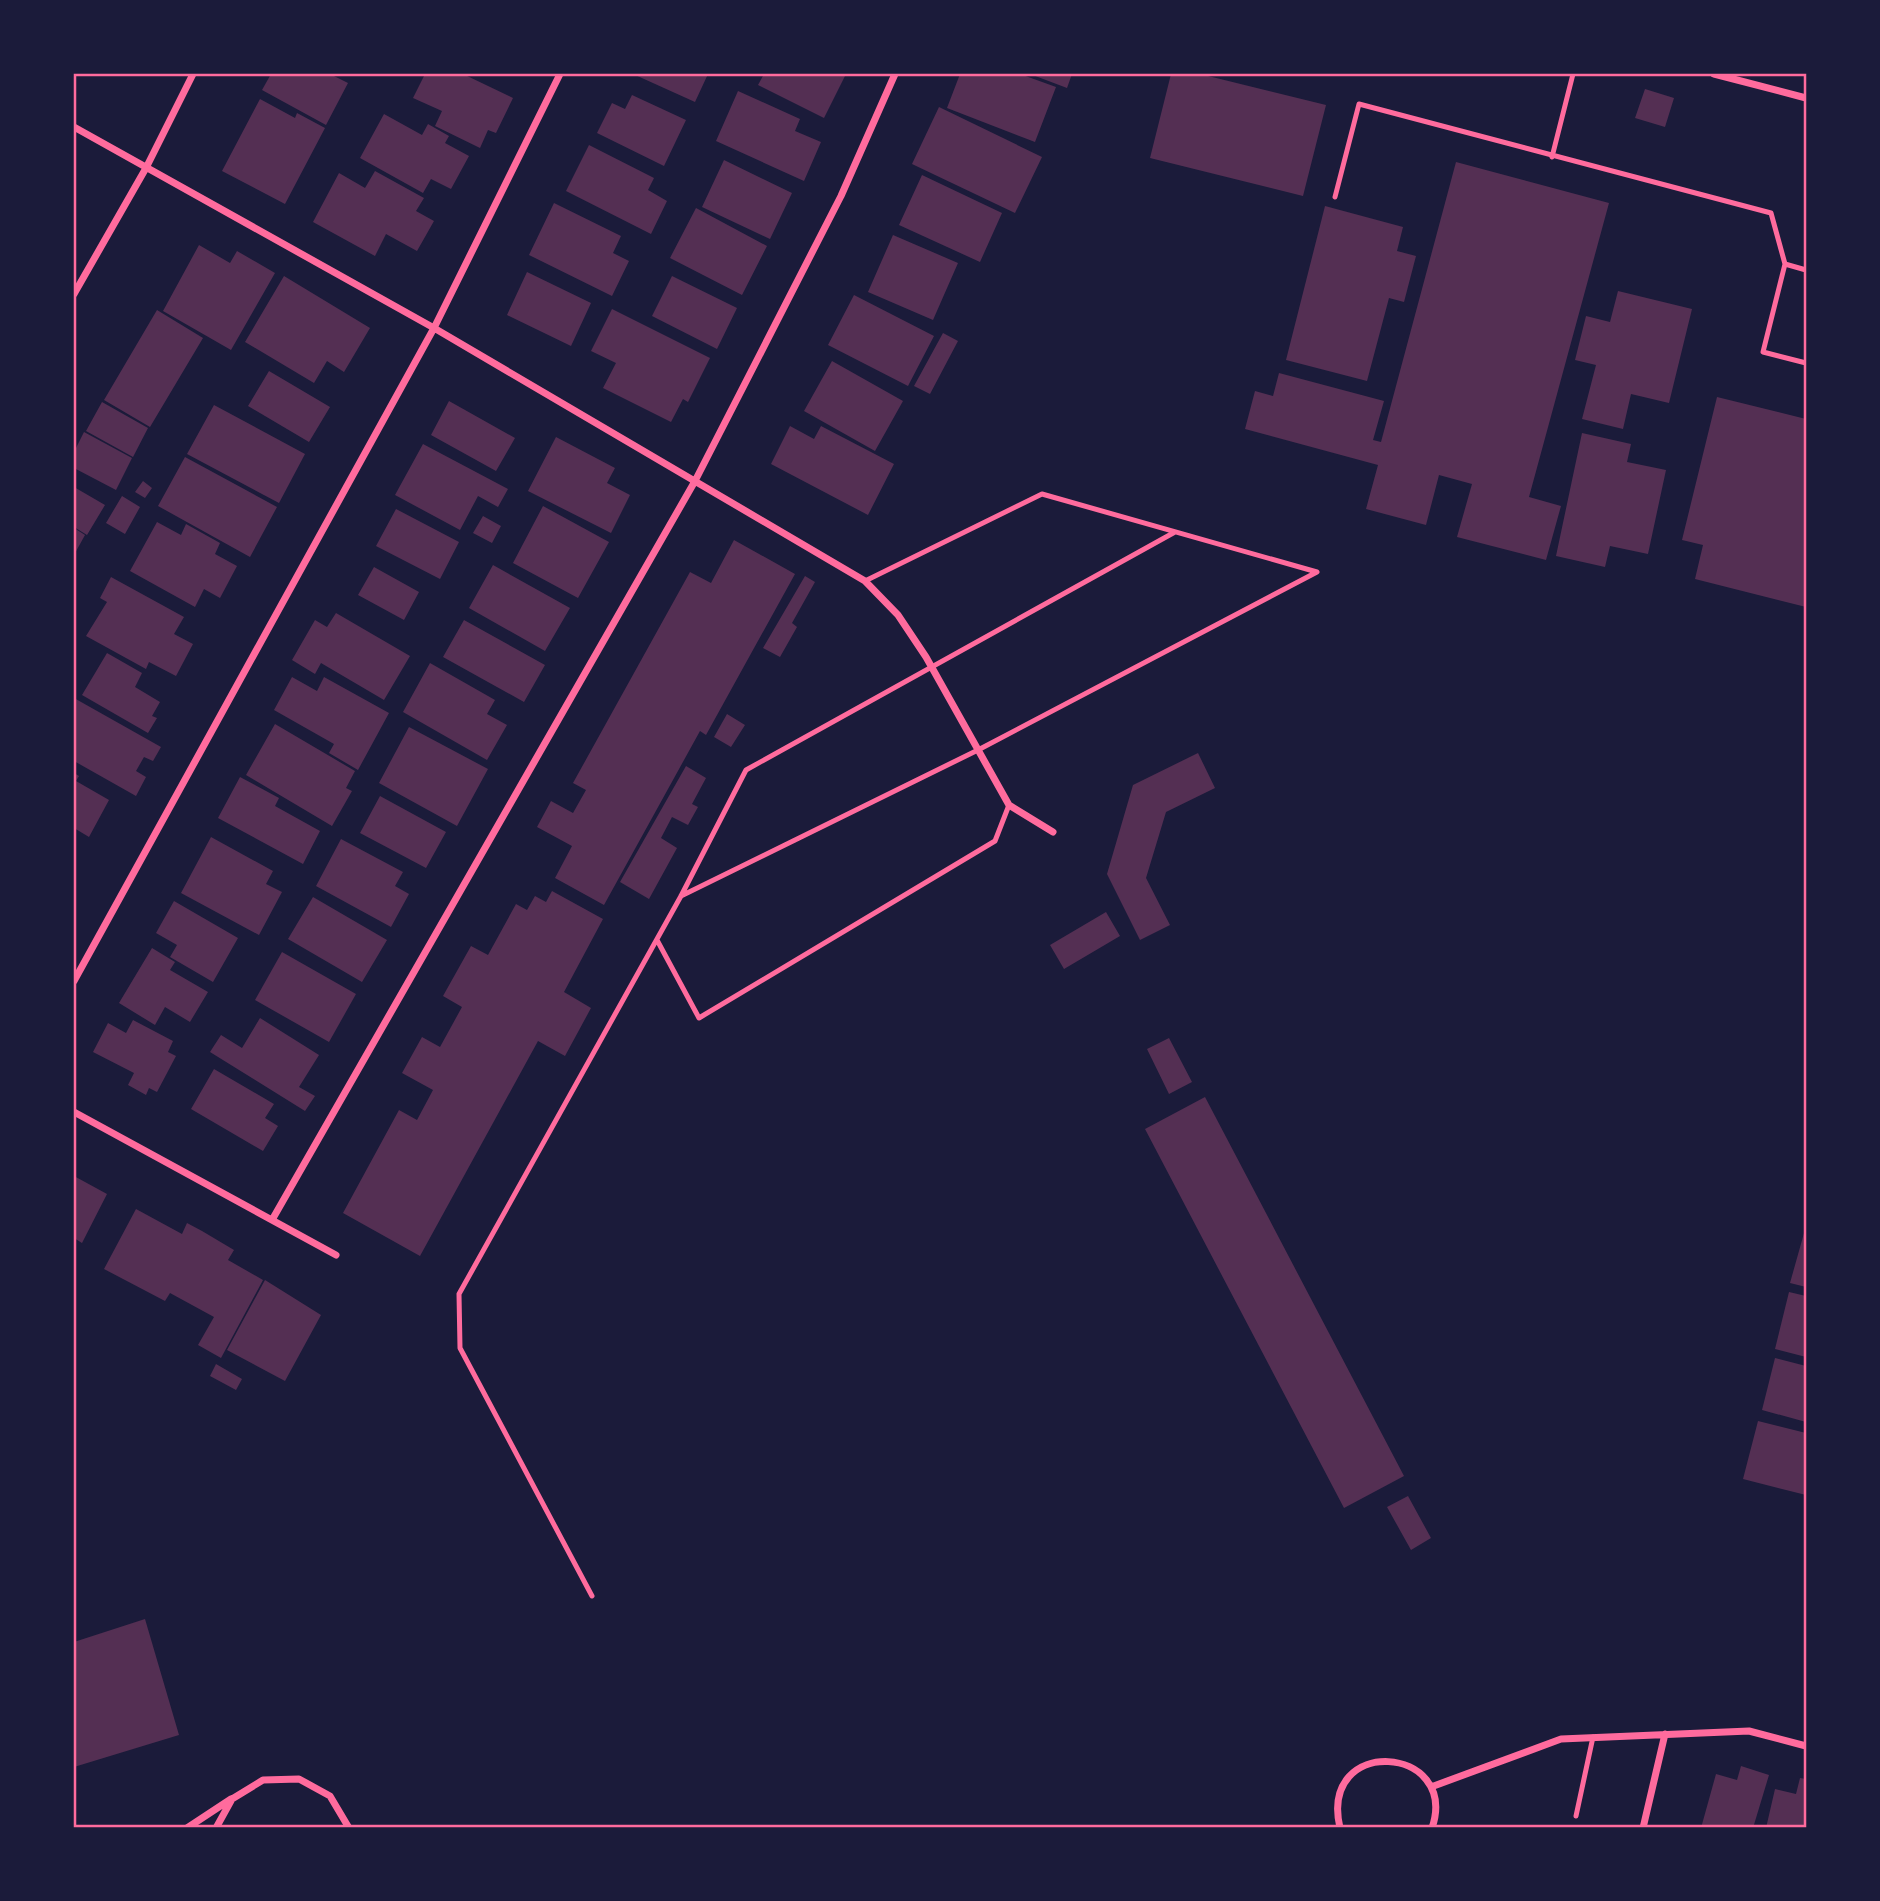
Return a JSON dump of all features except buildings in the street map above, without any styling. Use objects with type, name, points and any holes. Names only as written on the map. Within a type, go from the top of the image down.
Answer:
[{"type":"street","points":[[74,294],[146,168],[192,74]]},
{"type":"street","points":[[74,981],[434,328],[560,74]]},
{"type":"street","points":[[272,1220],[695,481],[841,196],[895,74]]},
{"type":"street","points":[[1714,74],[1807,98]]},
{"type":"street","points":[[74,127],[434,328],[865,581],[898,615],[932,666],[1009,805],[1053,832]]},
{"type":"street","points":[[74,1112],[336,1255]]},
{"type":"street","points":[[1431,1787],[1561,1739],[1749,1731],[1807,1746]]},
{"type":"street","points":[[1643,1828],[1665,1734]]},
{"type":"street","points":[[1340,1828],[1337,1813],[1339,1796],[1346,1781],[1358,1769],[1374,1761],[1390,1760],[1406,1764],[1421,1774],[1431,1787],[1435,1802],[1432,1828]]},
{"type":"street","points":[[187,1828],[263,1780],[299,1779],[330,1796],[349,1828]]},
{"type":"street","points":[[216,1828],[232,1799]]},
{"type":"lane","points":[[1552,157],[1573,74]]},
{"type":"lane","points":[[1335,197],[1359,104],[1771,213],[1785,264],[1763,352],[1807,363]]},
{"type":"lane","points":[[1785,264],[1807,270]]},
{"type":"lane","points":[[681,896],[978,750],[1317,572],[1042,494],[865,581]]},
{"type":"lane","points":[[592,1595],[460,1348],[459,1294],[657,940],[746,770],[1175,532]]},
{"type":"lane","points":[[657,940],[699,1018],[995,841],[1009,805]]},
{"type":"lane","points":[[1576,1816],[1593,1737]]}]
